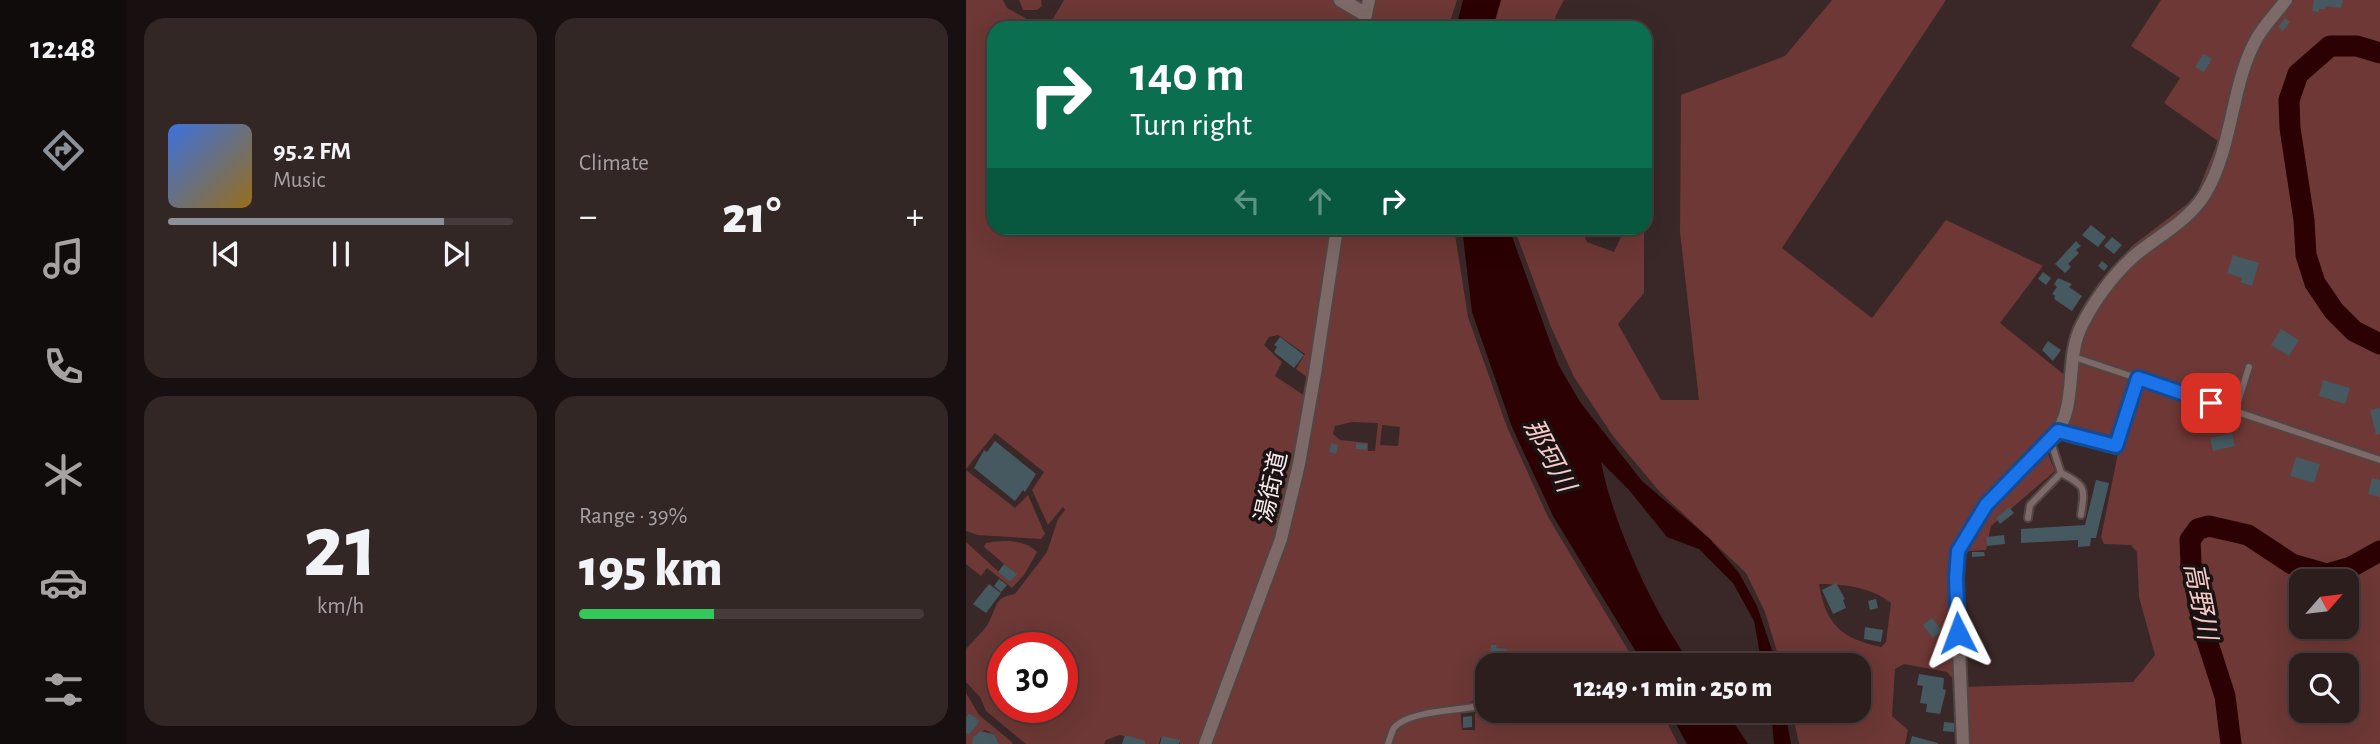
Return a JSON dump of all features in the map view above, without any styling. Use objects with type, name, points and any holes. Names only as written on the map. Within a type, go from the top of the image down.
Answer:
[{"type":"street","points":[[1341,0],[1365,14]]},
{"type":"street","points":[[1963,744],[1956,578],[1958,551],[1986,505],[2054,436],[2068,405],[2081,325],[2117,274],[2134,257],[2185,217],[2204,197],[2215,175],[2247,62],[2257,38],[2287,0]]},
{"type":"street","name":"湯街道","points":[[1205,744],[1281,539],[1299,464],[1336,235]]},
{"type":"lane","points":[[2074,357],[2380,460]]},
{"type":"lane","points":[[2235,411],[2249,367]]},
{"type":"lane","points":[[2081,515],[2084,489],[2081,484],[2061,472],[2054,436],[2116,446],[2138,378]]},
{"type":"lane","points":[[2028,518],[2030,505],[2061,472]]},
{"type":"lane","points":[[1388,744],[1395,727],[1403,721],[1474,707]]},
{"type":"shaded area","points":[[966,0],[1003,0],[1007,8],[1030,21],[987,21],[987,235],[1455,235],[1468,317],[1507,427],[1548,517],[1630,653],[1507,653],[1507,650],[1492,645],[1492,653],[1475,653],[1475,699],[1460,706],[1462,730],[1475,730],[1475,723],[1667,723],[1678,744],[1180,744],[1161,737],[1159,744],[1144,744],[1143,741],[1120,735],[1106,740],[1104,744],[1026,744],[1001,723],[1078,723],[1078,632],[987,632],[987,712],[980,697],[966,682],[966,649],[987,625],[1000,600],[1015,594],[1047,552],[1058,519],[1065,510],[1063,507],[1048,525],[1032,490],[1044,472],[995,433],[966,469]],"holes":[[[1278,335],[1305,354],[1296,369],[1315,383],[1308,398],[1275,376],[1282,362],[1264,345],[1269,337]],[[1352,422],[1378,423],[1375,451],[1368,451],[1368,443],[1340,440],[1333,434],[1335,426]],[[1382,425],[1400,427],[1398,446],[1380,445]]]},
{"type":"shaded area","points":[[1019,0],[1041,0],[1042,6],[1037,10],[1023,10]]},
{"type":"shaded area","points":[[1064,0],[1336,0],[1368,18],[1373,0],[1457,0],[1450,21],[1052,21]]},
{"type":"shaded area","points":[[1495,0],[1564,0],[1555,21],[1492,21]]},
{"type":"shaded area","points":[[1832,0],[1946,0],[1782,248],[1872,318],[1946,220],[2043,266],[2000,323],[2067,377],[2058,424],[2039,447],[2048,454],[2055,471],[1991,526],[1986,550],[1955,552],[1959,687],[2133,682],[2155,655],[2139,597],[2137,552],[2131,545],[2104,544],[2101,537],[2120,443],[2067,428],[2078,366],[2071,336],[2093,294],[2132,246],[2195,198],[2218,141],[2164,103],[2180,78],[2131,46],[2161,0],[2380,0],[2380,744],[1957,744],[1954,680],[1947,672],[1904,664],[1895,669],[1892,716],[1908,730],[1905,744],[1799,744],[1795,723],[1871,723],[1871,653],[1777,653],[1765,612],[1746,573],[1660,492],[1613,436],[1574,377],[1551,327],[1517,235],[1584,235],[1587,242],[1614,252],[1622,235],[1644,235],[1644,293],[1618,324],[1661,400],[1699,400],[1680,232],[1681,95],[1785,56]],"holes":[[[1819,584],[1875,593],[1891,603],[1886,642],[1881,647],[1855,639],[1831,620]]]},
{"type":"shaded area","points":[[966,470],[1015,508],[1028,495],[1045,534],[1041,539],[978,535],[966,531]]},
{"type":"shaded area","points":[[966,542],[1010,582],[1016,574],[984,547],[986,543],[1020,543],[1037,552],[1024,575],[1012,588],[987,568],[981,576],[966,564]]},
{"type":"shaded area","points":[[966,693],[979,715],[1013,743],[999,744],[994,734],[985,730],[976,734],[972,744],[966,744],[966,733],[969,735],[979,721],[969,713],[966,717]]},
{"type":"water","points":[[1463,0],[1501,0],[1495,21],[1458,21]]},
{"type":"water","name":"那珂川","points":[[1463,235],[1512,235],[1558,364],[1580,402],[1642,481],[1710,539],[1739,573],[1757,606],[1773,653],[1760,653],[1754,621],[1733,583],[1699,549],[1667,537],[1630,491],[1601,462],[1615,513],[1637,568],[1663,620],[1684,653],[1637,653],[1553,516],[1512,427],[1472,312]]},
{"type":"water","points":[[1676,723],[1734,723],[1748,744],[1687,744]]},
{"type":"water","points":[[1772,723],[1787,723],[1791,744],[1774,744]]},
{"type":"building","points":[[2314,0],[2343,0],[2341,8],[2326,6],[2325,9],[2319,9],[2319,12],[2312,11]]},
{"type":"building","points":[[2285,18],[2290,22],[2283,31],[2278,27]]},
{"type":"building","points":[[2203,54],[2212,59],[2204,72],[2195,67]]},
{"type":"building","points":[[2091,225],[2106,237],[2098,247],[2082,235]]},
{"type":"building","points":[[2112,237],[2122,245],[2114,254],[2104,246]]},
{"type":"building","points":[[2076,241],[2081,246],[2076,250],[2079,253],[2068,264],[2071,267],[2065,273],[2055,264]]},
{"type":"building","points":[[2233,255],[2259,263],[2252,286],[2240,282],[2242,278],[2227,273]]},
{"type":"building","points":[[2102,261],[2108,266],[2104,271],[2098,266]]},
{"type":"building","points":[[2043,272],[2051,278],[2046,285],[2038,279]]},
{"type":"building","points":[[2058,278],[2072,284],[2069,287],[2082,296],[2072,311],[2054,299],[2052,294],[2057,287],[2054,284]]},
{"type":"building","points":[[2281,329],[2299,340],[2289,356],[2271,345]]},
{"type":"building","points":[[1280,337],[1304,355],[1294,368],[1274,352],[1277,347],[1274,345]]},
{"type":"building","points":[[2048,341],[2061,350],[2053,361],[2042,350]]},
{"type":"building","points":[[2323,380],[2350,388],[2345,404],[2319,396]]},
{"type":"building","points":[[2380,408],[2380,434],[2376,435],[2370,410]]},
{"type":"building","points":[[2232,433],[2235,446],[2213,451],[2210,438]]},
{"type":"building","points":[[995,441],[1036,474],[1025,492],[1023,490],[1015,501],[974,468],[984,450],[987,452]]},
{"type":"building","points":[[1331,443],[1338,445],[1336,454],[1329,452]]},
{"type":"building","points":[[1356,443],[1367,444],[1367,450],[1356,449]]},
{"type":"building","points":[[2296,457],[2320,464],[2314,483],[2290,476]]},
{"type":"building","points":[[2372,478],[2380,480],[2380,497],[2368,494]]},
{"type":"building","points":[[2096,480],[2109,483],[2096,538],[2091,538],[2090,546],[2078,547],[2078,540],[2021,543],[2021,529],[2085,525]]},
{"type":"building","points":[[2009,507],[2014,513],[2000,524],[1996,518]]},
{"type":"building","points":[[2004,535],[2005,544],[1987,546],[1986,537]]},
{"type":"building","points":[[1972,552],[1984,552],[1985,556],[1972,557]]},
{"type":"building","points":[[1004,564],[1017,574],[1010,582],[998,572]]},
{"type":"building","points":[[999,579],[1007,585],[1001,592],[994,586]]},
{"type":"building","points":[[1836,583],[1845,599],[1846,608],[1833,614],[1822,590]]},
{"type":"building","points":[[989,584],[1001,593],[986,613],[973,604]]},
{"type":"building","points":[[1876,599],[1878,608],[1870,610],[1868,601]]},
{"type":"building","points":[[1932,618],[1942,631],[1933,638],[1923,625]]},
{"type":"building","points":[[1865,627],[1883,630],[1881,642],[1864,639]]},
{"type":"building","points":[[1491,645],[1507,649],[1507,653],[1490,653]]},
{"type":"building","points":[[1919,674],[1944,678],[1943,689],[1946,690],[1940,714],[1926,712],[1927,704],[1920,703],[1923,686],[1917,685]]},
{"type":"building","points":[[969,713],[980,721],[969,735],[966,733],[966,717]]},
{"type":"building","points":[[1472,716],[1472,727],[1463,728],[1463,717]]},
{"type":"building","points":[[1944,722],[1954,723],[1954,732],[1943,731]]},
{"type":"building","points":[[980,731],[994,734],[999,744],[972,744],[973,737]]},
{"type":"building","points":[[1125,735],[1145,741],[1145,744],[1122,744]]},
{"type":"building","points":[[1162,736],[1180,740],[1179,744],[1160,744]]},
{"type":"building","points":[[1912,736],[1938,743],[1938,744],[1910,744]]},
{"type":"waterway","name":"高野川","points":[[2380,53],[2357,46],[2330,46],[2298,74],[2289,100],[2306,255],[2315,283],[2334,311],[2354,331],[2380,344]]},
{"type":"waterway","name":"高野川","points":[[2231,744],[2225,696],[2203,628],[2191,563],[2190,540],[2198,529],[2209,526],[2248,535],[2292,564],[2327,574],[2351,567],[2380,551]]},
{"type":"route","points":[[1958,633],[1958,551],[1986,505],[2058,431],[2116,446],[2138,378],[2211,403]]}]
